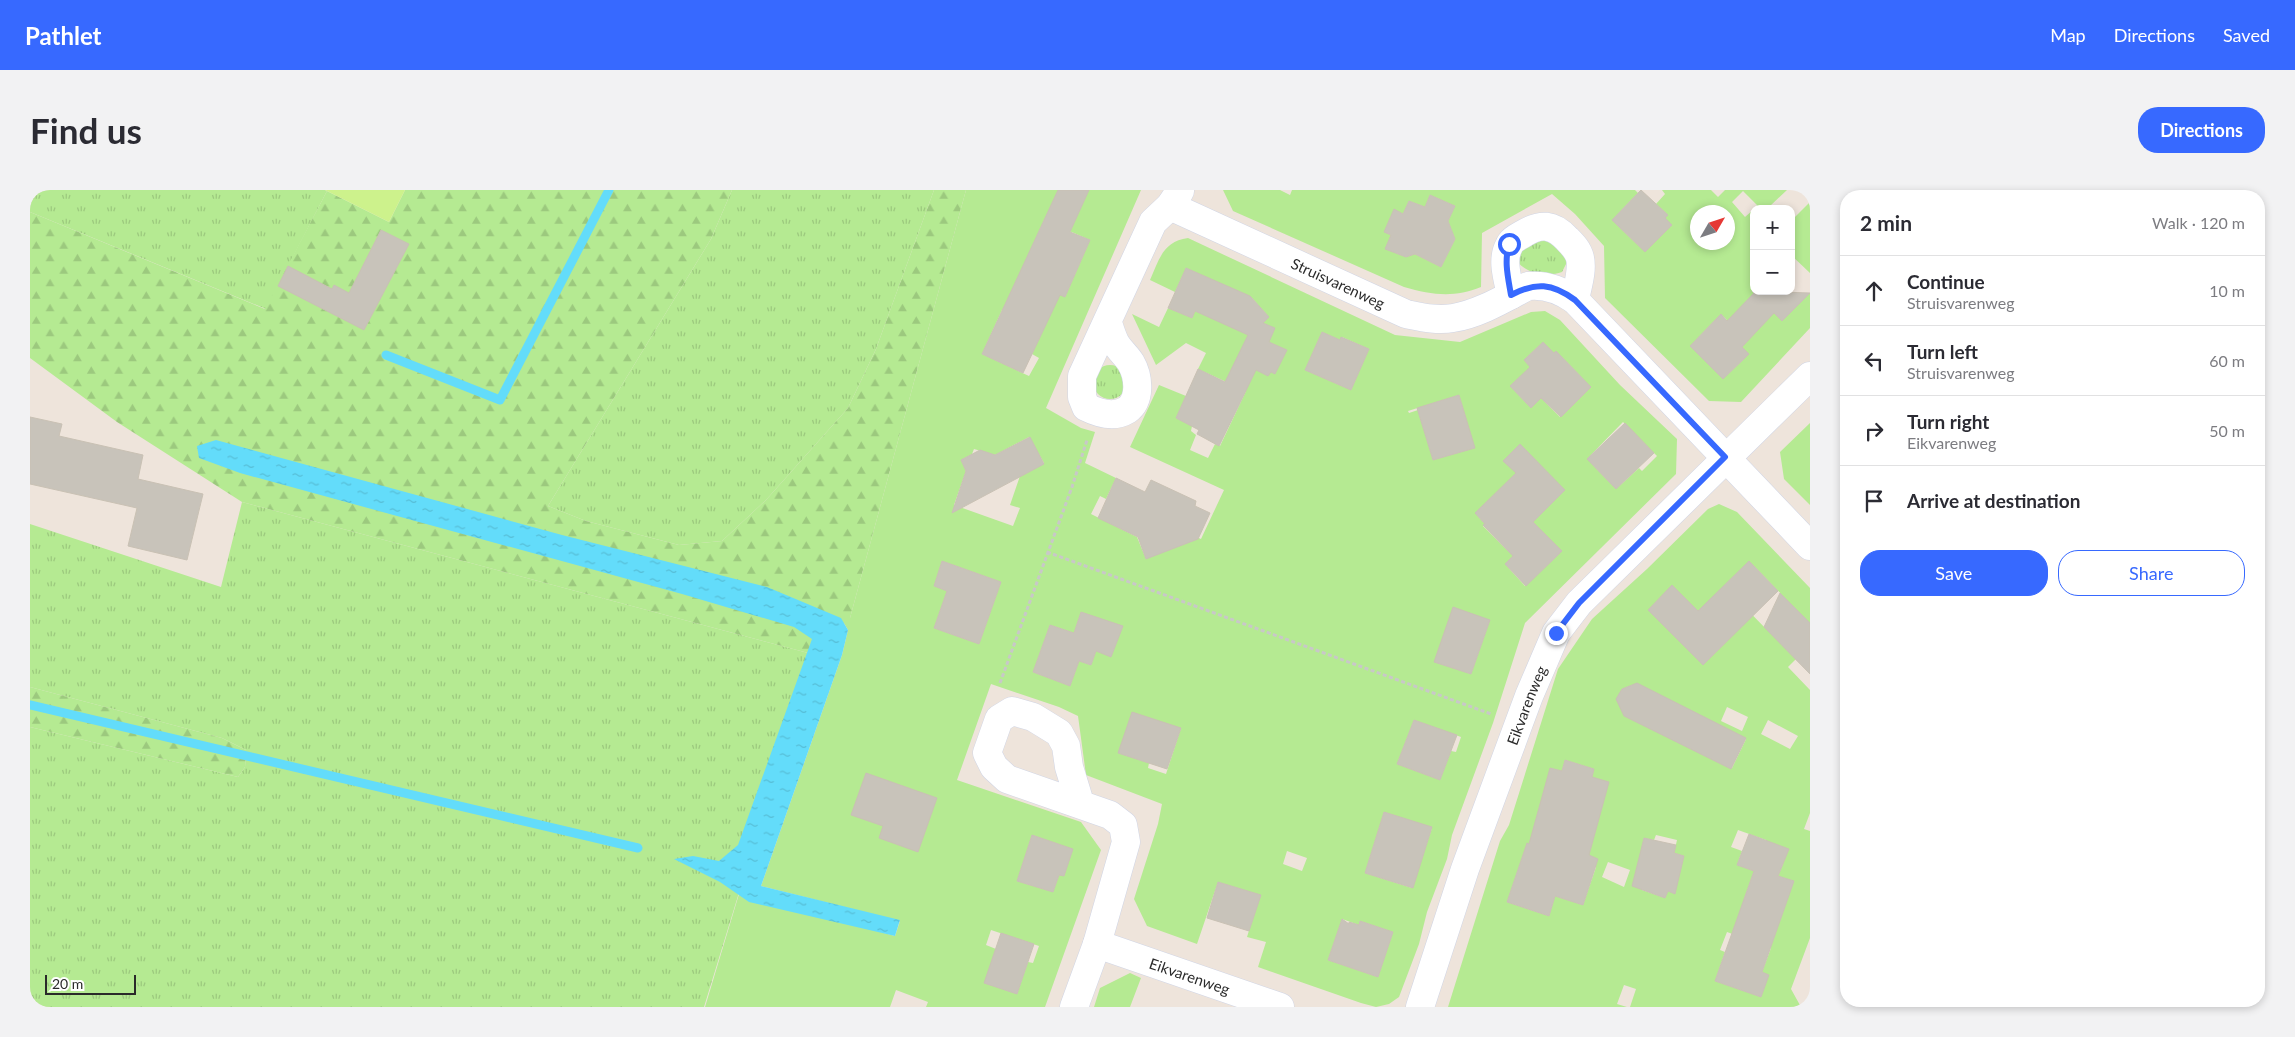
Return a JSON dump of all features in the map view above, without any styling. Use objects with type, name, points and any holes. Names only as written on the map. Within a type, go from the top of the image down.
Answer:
[{"type":"street","name":"Struisvarenweg","points":[[1096,412],[1086,407],[1082,396],[1082,376],[1153,222],[1176,198],[1406,314],[1431,319],[1452,318],[1472,313],[1528,286],[1538,285],[1564,292],[1575,300],[1810,546]]},
{"type":"street","points":[[1511,295],[1506,268],[1509,244],[1530,229],[1550,226],[1562,234],[1577,250],[1580,260],[1575,300]]},
{"type":"street","points":[[1096,412],[1119,414],[1128,409],[1134,402],[1137,393],[1137,377],[1131,363],[1115,342],[1108,323]]},
{"type":"street","name":"Eikvarenweg","points":[[1420,1007],[1465,869],[1518,724],[1556,633],[1579,603],[1725,457],[1810,376]]},
{"type":"street","points":[[1074,1007],[1097,944],[1126,842],[1123,825],[1110,815],[1080,803],[1007,779],[994,767],[987,753],[999,719],[1012,711],[1033,717],[1059,733],[1066,746],[1069,767],[1080,803]]},
{"type":"street","name":"Eikvarenweg","points":[[1097,944],[1280,1007]]},
{"type":"path","points":[[999,719],[999,687],[1072,487],[1096,412]]},
{"type":"path","points":[[1047,552],[1518,724]]},
{"type":"green space","points":[[30,190],[327,191],[266,309],[30,212]]},
{"type":"green space","points":[[325,190],[405,190],[389,222]]},
{"type":"green space","points":[[405,190],[732,190],[711,239],[548,506],[586,521],[679,545],[722,541],[766,500],[848,408],[876,349],[934,190],[966,190],[850,618],[812,654],[242,502],[117,422],[30,358],[30,212],[265,309],[327,191],[389,222]]},
{"type":"green space","points":[[732,190],[934,190],[876,349],[848,408],[766,500],[722,541],[679,545],[586,521],[548,506],[711,239]]},
{"type":"green space","points":[[966,190],[1141,190],[1046,408],[1081,428],[1095,432],[1085,463],[1116,478],[1106,499],[1100,496],[1091,514],[1137,537],[1146,559],[1186,532],[1201,539],[1224,490],[1130,447],[1159,385],[1186,396],[1176,418],[1192,426],[1191,431],[1196,435],[1190,450],[1208,458],[1215,444],[1220,446],[1246,391],[1198,369],[1206,353],[1186,343],[1156,365],[1132,314],[1159,327],[1168,308],[1192,318],[1195,311],[1252,332],[1269,317],[1252,298],[1186,268],[1175,292],[1150,280],[1159,259],[1167,247],[1188,238],[1395,335],[1460,342],[1531,312],[1545,311],[1560,320],[1620,385],[1677,439],[1676,474],[1525,623],[1493,723],[1452,835],[1447,859],[1427,912],[1419,944],[1399,997],[1389,1004],[1376,1007],[1258,967],[1266,942],[1247,937],[1260,895],[1218,882],[1197,944],[1147,926],[1134,899],[1158,824],[1162,804],[1086,775],[1078,716],[1059,707],[991,684],[957,780],[1081,822],[1101,850],[1045,1007],[926,1007],[928,1002],[896,990],[890,1007],[705,1007],[739,894],[895,936],[900,921],[761,886],[842,655],[848,630],[841,618],[850,618]],"holes":[[[1044,220],[1090,240],[1065,297],[1019,277]],[[1002,310],[1043,330],[1032,354],[1039,358],[1029,376],[982,354]],[[1322,332],[1340,340],[1342,337],[1369,349],[1351,390],[1305,370]],[[1543,342],[1554,353],[1556,351],[1591,387],[1560,417],[1541,398],[1531,408],[1510,386],[1521,376],[1536,372],[1524,360]],[[1459,395],[1474,448],[1433,460],[1418,410],[1409,413],[1408,411]],[[1623,422],[1657,456],[1642,471],[1639,468],[1616,489],[1587,459]],[[1029,437],[1044,463],[1020,476],[1010,505],[1020,508],[1013,526],[954,505],[966,471],[961,460],[972,454],[974,449],[995,455]],[[1544,471],[1563,492],[1550,505]],[[1475,513],[1562,551],[1525,586],[1505,564],[1513,556],[1483,526],[1485,524]],[[942,561],[1001,582],[979,644],[934,628],[947,591],[934,586]],[[1081,612],[1122,627],[1111,656],[1096,651],[1091,665],[1079,661],[1070,686],[1033,672],[1050,625],[1074,633]],[[1490,620],[1471,674],[1435,662]],[[1414,720],[1461,737],[1456,752],[1451,751],[1440,780],[1397,764]],[[1181,728],[1166,774],[1148,768],[1149,763],[1119,753]],[[1384,812],[1432,828],[1412,888],[1365,873]],[[1032,835],[1072,849],[1064,876],[1059,875],[1053,892],[1017,881]],[[1287,851],[1307,858],[1302,871],[1283,864]],[[1342,919],[1359,925],[1360,921],[1393,932],[1378,977],[1328,960]],[[991,930],[1039,946],[1033,963],[1028,962],[1017,994],[985,983],[996,949],[986,945]]]},
{"type":"green space","points":[[1223,190],[1280,190],[1290,195],[1292,190],[1635,190],[1638,193],[1612,220],[1645,252],[1672,225],[1665,218],[1668,215],[1656,204],[1665,194],[1662,190],[1711,190],[1718,197],[1725,190],[1787,190],[1771,205],[1757,205],[1743,191],[1732,202],[1735,205],[1690,205],[1690,250],[1735,250],[1735,205],[1745,217],[1750,213],[1750,295],[1756,295],[1782,321],[1810,293],[1810,328],[1741,402],[1709,401],[1605,298],[1604,246],[1575,214],[1552,194],[1482,233],[1481,287],[1462,293],[1443,294],[1404,287],[1233,211]],"holes":[[[1430,195],[1455,206],[1448,221],[1455,239],[1441,267],[1415,254],[1406,257],[1386,249],[1391,235],[1385,232],[1394,210],[1403,214],[1409,201],[1425,207]],[[1721,314],[1747,341],[1742,347],[1749,354],[1723,379],[1690,346]]]},
{"type":"green space","points":[[1810,202],[1810,273],[1795,259],[1795,217]]},
{"type":"green space","points":[[1545,239],[1553,243],[1568,260],[1562,272],[1544,274],[1532,272],[1517,261],[1517,255],[1531,242]]},
{"type":"green space","points":[[1110,365],[1117,366],[1122,370],[1126,375],[1126,389],[1122,394],[1117,398],[1110,399],[1103,398],[1098,394],[1094,389],[1093,382],[1094,375],[1098,370],[1103,366]]},
{"type":"green space","points":[[1810,423],[1810,505],[1784,479],[1780,452]]},
{"type":"green space","points":[[242,502],[812,654],[704,1007],[30,1007],[30,727],[238,777],[245,767],[246,750],[222,738],[30,687],[30,524],[221,587]]},
{"type":"green space","points":[[1719,504],[1737,512],[1810,588],[1810,645],[1788,667],[1810,690],[1810,813],[1804,829],[1810,831],[1810,938],[1791,989],[1801,1007],[1630,1007],[1636,989],[1624,985],[1617,1004],[1627,1007],[1448,1007],[1500,841],[1509,825],[1558,669],[1592,619],[1647,569],[1708,509]],"holes":[[[1749,561],[1795,608],[1770,633],[1724,586]],[[1672,586],[1727,641],[1703,665],[1648,610]],[[1632,685],[1746,739],[1732,768],[1617,699],[1622,689]],[[1727,707],[1748,717],[1742,731],[1721,721]],[[1768,720],[1798,736],[1790,749],[1761,734]],[[1565,760],[1594,769],[1592,777],[1556,809],[1550,768],[1562,771]],[[1738,830],[1766,840],[1761,856],[1783,864],[1778,876],[1793,881],[1782,913],[1744,899],[1754,871],[1737,865],[1742,851],[1731,847]],[[1656,835],[1677,840],[1674,853],[1684,856],[1680,870],[1641,853],[1644,838],[1654,840]],[[1527,844],[1596,867],[1583,905],[1555,896],[1549,916],[1507,902]],[[1608,862],[1630,870],[1624,887],[1602,877]],[[1648,872],[1674,893],[1668,891],[1665,898],[1642,890]],[[1727,932],[1771,948],[1762,972],[1768,975],[1761,997],[1715,981],[1725,952],[1720,950]]]},
{"type":"green space","points":[[30,687],[222,738],[246,750],[245,767],[238,777],[30,727]]},
{"type":"green space","points":[[1130,973],[1141,978],[1130,1007],[1094,1007],[1100,988]]},
{"type":"water","points":[[216,440],[562,535],[767,587],[841,618],[848,630],[842,655],[761,886],[900,920],[895,936],[749,902],[720,882],[674,859],[693,856],[719,861],[738,845],[812,639],[794,627],[682,594],[240,473],[199,458],[197,446]]},
{"type":"building","points":[[1058,190],[1089,190],[1070,232],[1090,240],[1065,297],[1060,295],[1023,373],[982,354]]},
{"type":"building","points":[[1641,190],[1668,215],[1665,218],[1672,225],[1645,252],[1612,220]]},
{"type":"building","points":[[1430,195],[1455,206],[1448,221],[1455,239],[1441,267],[1415,254],[1406,257],[1385,249],[1391,235],[1384,232],[1394,209],[1403,214],[1409,201],[1425,207]]},
{"type":"building","points":[[381,230],[409,244],[364,330],[278,286],[288,266],[332,289],[334,285],[349,293]]},
{"type":"building","points":[[1186,268],[1250,296],[1269,317],[1263,323],[1275,328],[1269,342],[1287,350],[1275,374],[1271,372],[1268,376],[1256,370],[1219,446],[1197,434],[1199,430],[1176,418],[1198,369],[1225,382],[1248,335],[1195,311],[1192,318],[1168,308]]},
{"type":"building","points":[[1810,293],[1782,321],[1774,313],[1742,347],[1749,354],[1723,379],[1690,346],[1721,314],[1727,321],[1752,295]]},
{"type":"building","points":[[1322,332],[1340,340],[1341,337],[1369,349],[1351,390],[1305,370]]},
{"type":"building","points":[[1543,342],[1554,353],[1556,351],[1591,387],[1561,417],[1541,398],[1531,408],[1510,386],[1530,367],[1524,360]]},
{"type":"building","points":[[1459,395],[1475,448],[1433,460],[1417,408]]},
{"type":"building","points":[[30,417],[62,424],[59,436],[143,455],[138,479],[203,494],[187,560],[128,546],[137,508],[30,484]]},
{"type":"building","points":[[1625,423],[1654,453],[1616,489],[1587,459]]},
{"type":"building","points":[[1030,437],[1044,464],[952,513],[966,471],[961,460],[980,450],[995,455]]},
{"type":"building","points":[[1520,444],[1565,490],[1533,522],[1562,551],[1526,586],[1505,564],[1513,556],[1483,525],[1485,524],[1475,513],[1516,473],[1503,461]]},
{"type":"building","points":[[1116,478],[1145,492],[1151,480],[1196,501],[1195,506],[1210,513],[1198,539],[1146,559],[1138,537],[1098,518]]},
{"type":"building","points":[[942,561],[1001,582],[979,644],[934,628],[947,591],[934,586]]},
{"type":"building","points":[[1749,561],[1778,591],[1703,665],[1648,610],[1672,585],[1698,611]]},
{"type":"building","points":[[1780,593],[1810,623],[1810,674],[1764,627]]},
{"type":"building","points":[[1453,607],[1490,620],[1471,674],[1434,662]]},
{"type":"building","points":[[1081,612],[1123,626],[1111,657],[1096,651],[1091,665],[1079,661],[1070,686],[1033,672],[1050,625],[1074,633]]},
{"type":"building","points":[[1637,683],[1746,738],[1731,769],[1624,716],[1616,699],[1622,689]]},
{"type":"building","points":[[1132,712],[1181,728],[1167,769],[1118,753]]},
{"type":"building","points":[[1414,720],[1457,735],[1440,780],[1397,764]]},
{"type":"building","points":[[1565,760],[1594,769],[1592,777],[1609,782],[1589,855],[1598,859],[1583,905],[1555,896],[1549,916],[1507,902],[1527,843],[1529,844],[1550,768],[1562,771]]},
{"type":"building","points":[[866,773],[937,798],[918,852],[879,838],[883,826],[851,815]]},
{"type":"building","points":[[1384,812],[1432,827],[1413,888],[1365,873]]},
{"type":"building","points":[[1749,834],[1789,849],[1778,876],[1794,881],[1762,972],[1769,975],[1761,997],[1715,981],[1754,871],[1737,865]]},
{"type":"building","points":[[1032,835],[1073,849],[1064,876],[1059,875],[1053,892],[1017,881]]},
{"type":"building","points":[[1644,838],[1676,845],[1674,853],[1684,856],[1675,894],[1668,891],[1665,898],[1632,886]]},
{"type":"building","points":[[1218,882],[1261,895],[1249,931],[1207,918]]},
{"type":"building","points":[[1342,919],[1349,924],[1349,922],[1359,925],[1360,921],[1393,932],[1378,977],[1328,960]]},
{"type":"building","points":[[1001,933],[1034,944],[1017,994],[984,983]]},
{"type":"waterway","points":[[386,355],[500,400],[609,190]]},
{"type":"waterway","points":[[30,705],[638,848]]},
{"type":"route","points":[[1509,244],[1506,268],[1511,295],[1528,286],[1538,285],[1564,292],[1575,300],[1725,457],[1579,603],[1556,633]]}]
